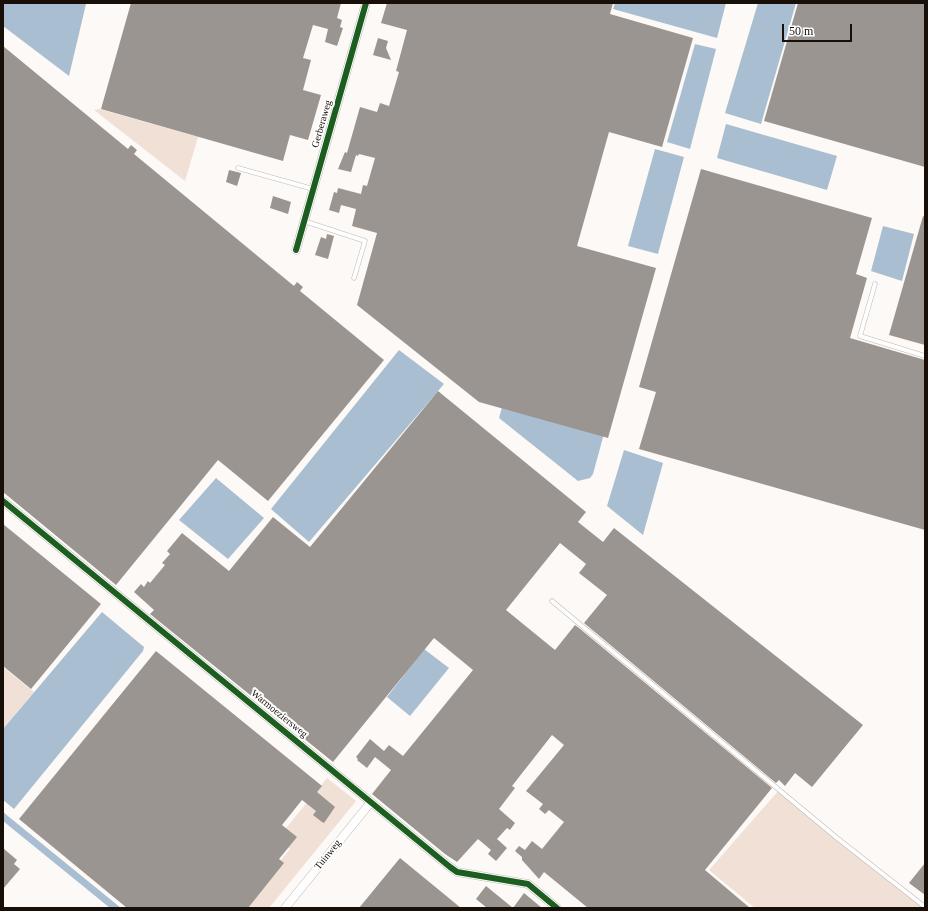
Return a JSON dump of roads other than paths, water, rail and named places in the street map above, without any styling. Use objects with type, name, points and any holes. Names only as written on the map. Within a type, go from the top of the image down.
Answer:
[{"type":"street","name":"Gerberaweg","points":[[296,250],[366,3]]},
{"type":"street","name":"Warmoeziersweg","points":[[3,501],[457,872],[528,884],[557,908]]},
{"type":"street","name":"Tuinweg","points":[[285,908],[371,802]]},
{"type":"lane","points":[[238,168],[314,189]]},
{"type":"lane","points":[[304,221],[365,242],[354,278]]},
{"type":"lane","points":[[875,284],[860,336],[925,356]]},
{"type":"lane","points":[[552,601],[774,784],[836,838],[925,907]]},
{"type":"water","points":[[3,3],[86,4],[69,76],[3,26]]},
{"type":"water","points":[[615,3],[726,3],[717,38],[613,9]]},
{"type":"water","points":[[758,3],[796,3],[761,124],[725,113]]},
{"type":"water","points":[[695,44],[716,49],[690,149],[667,142]]},
{"type":"water","points":[[726,124],[837,156],[827,190],[717,158]]},
{"type":"water","points":[[655,149],[684,157],[658,254],[628,246]]},
{"type":"water","points":[[883,226],[914,234],[902,281],[871,271]]},
{"type":"water","points":[[399,350],[444,384],[309,542],[271,509]]},
{"type":"water","points":[[511,375],[612,404],[593,474],[590,478],[578,481],[499,418]]},
{"type":"water","points":[[624,450],[663,463],[643,535],[607,506]]},
{"type":"water","points":[[216,478],[264,518],[228,559],[179,520]]},
{"type":"water","points":[[102,612],[144,647],[143,651],[14,809],[3,800],[3,729]]},
{"type":"water","points":[[424,649],[449,668],[410,716],[387,697]]},
{"type":"water","points":[[3,812],[121,908],[110,908],[3,821]]}]
